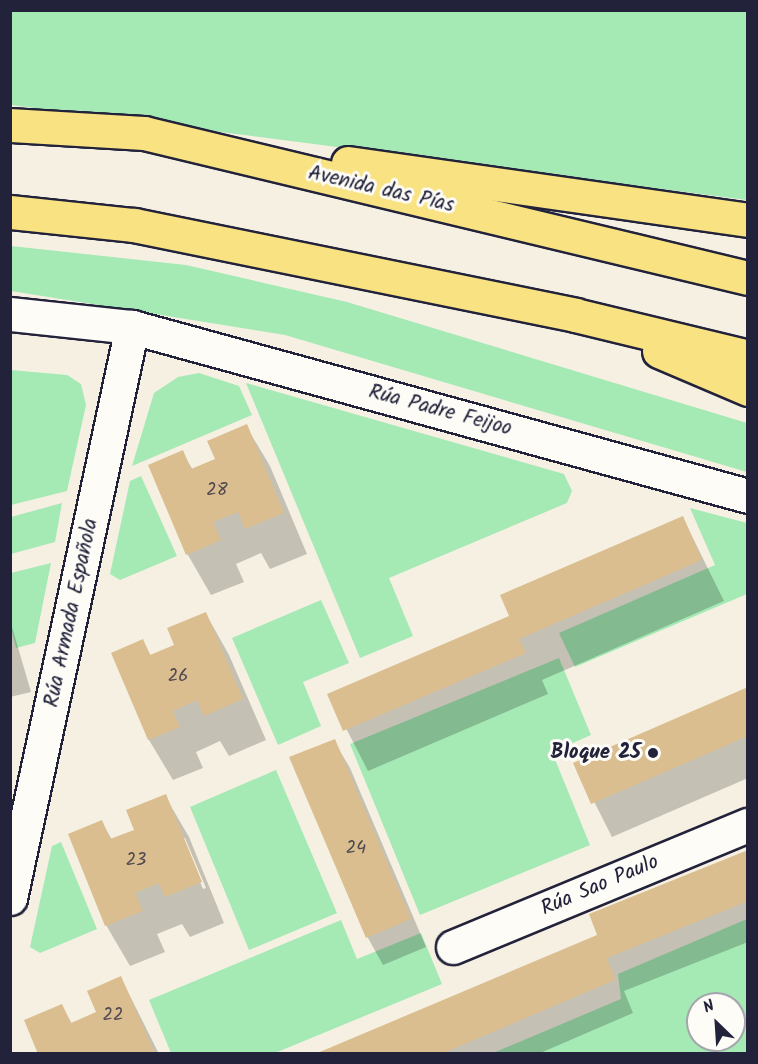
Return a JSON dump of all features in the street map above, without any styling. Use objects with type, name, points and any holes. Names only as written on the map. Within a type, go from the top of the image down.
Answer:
[{"type":"highway","name":"Avenida das Pías","points":[[10,125],[144,133],[747,278]]},
{"type":"highway","points":[[144,133],[747,220]]},
{"type":"highway","points":[[10,213],[134,225],[575,315],[747,357]]},
{"type":"highway","points":[[575,315],[747,389]]},
{"type":"street","name":"Rúa Padre Feijoo","points":[[10,314],[132,327],[747,496]]},
{"type":"street","name":"Rúa Armada Española","points":[[10,898],[132,327]]},
{"type":"street","name":"Rúa Sao Paulo","points":[[453,947],[747,825]]},
{"type":"green space","points":[[11,11],[747,11],[747,200],[11,105]]},
{"type":"green space","points":[[11,246],[186,265],[347,302],[747,423],[747,472],[285,335],[11,291]]},
{"type":"green space","points":[[11,370],[67,375],[81,384],[86,405],[67,491],[11,505]]},
{"type":"green space","points":[[199,373],[239,386],[252,415],[132,466],[154,393],[178,377]]},
{"type":"green space","points":[[246,383],[564,474],[572,491],[567,503],[389,578],[413,636],[360,658]]},
{"type":"green space","points":[[141,476],[177,556],[120,580],[110,574],[130,481]]},
{"type":"green space","points":[[62,503],[55,542],[11,554],[11,517]]},
{"type":"green space","points":[[690,508],[747,523],[747,594],[575,667],[559,633],[715,565]]},
{"type":"green space","points":[[51,563],[35,643],[16,648],[11,628],[11,573]]},
{"type":"green space","points":[[321,600],[349,663],[303,682],[321,726],[278,745],[232,638]]},
{"type":"green space","points":[[559,658],[591,735],[552,752],[590,845],[420,915],[350,744]]},
{"type":"green space","points":[[276,770],[337,913],[249,950],[190,807]]},
{"type":"green space","points":[[61,842],[97,929],[40,953],[30,947],[52,846]]},
{"type":"green space","points":[[747,919],[747,1053],[493,1053],[621,999],[618,974]]},
{"type":"green space","points":[[341,920],[357,959],[421,933],[442,984],[275,1053],[171,1053],[149,1000]]},
{"type":"building","points":[[247,424],[284,513],[245,529],[238,512],[213,522],[221,540],[186,555],[148,465],[183,450],[191,469],[215,459],[207,441]]},
{"type":"building","points":[[683,516],[702,560],[519,639],[526,653],[343,731],[327,694],[509,616],[500,595]]},
{"type":"building","points":[[206,612],[243,699],[204,716],[197,700],[173,711],[180,727],[148,740],[111,653],[143,639],[150,655],[174,645],[167,628]]},
{"type":"building","name":"Bloque 25","points":[[748,687],[748,736],[591,804],[573,763]]},
{"type":"building","points":[[335,739],[411,919],[366,938],[289,757]]},
{"type":"building","points":[[166,794],[202,882],[165,897],[159,883],[135,893],[143,911],[105,926],[68,834],[102,820],[110,839],[134,830],[126,810]]},
{"type":"building","points":[[748,850],[748,901],[607,958],[615,980],[441,1054],[315,1054],[597,935],[589,914]]},
{"type":"building","points":[[121,976],[155,1054],[38,1054],[24,1020],[62,1004],[71,1023],[96,1012],[87,991]]},
{"type":"place","name":"Bloque 25","points":[[653,753]]}]
